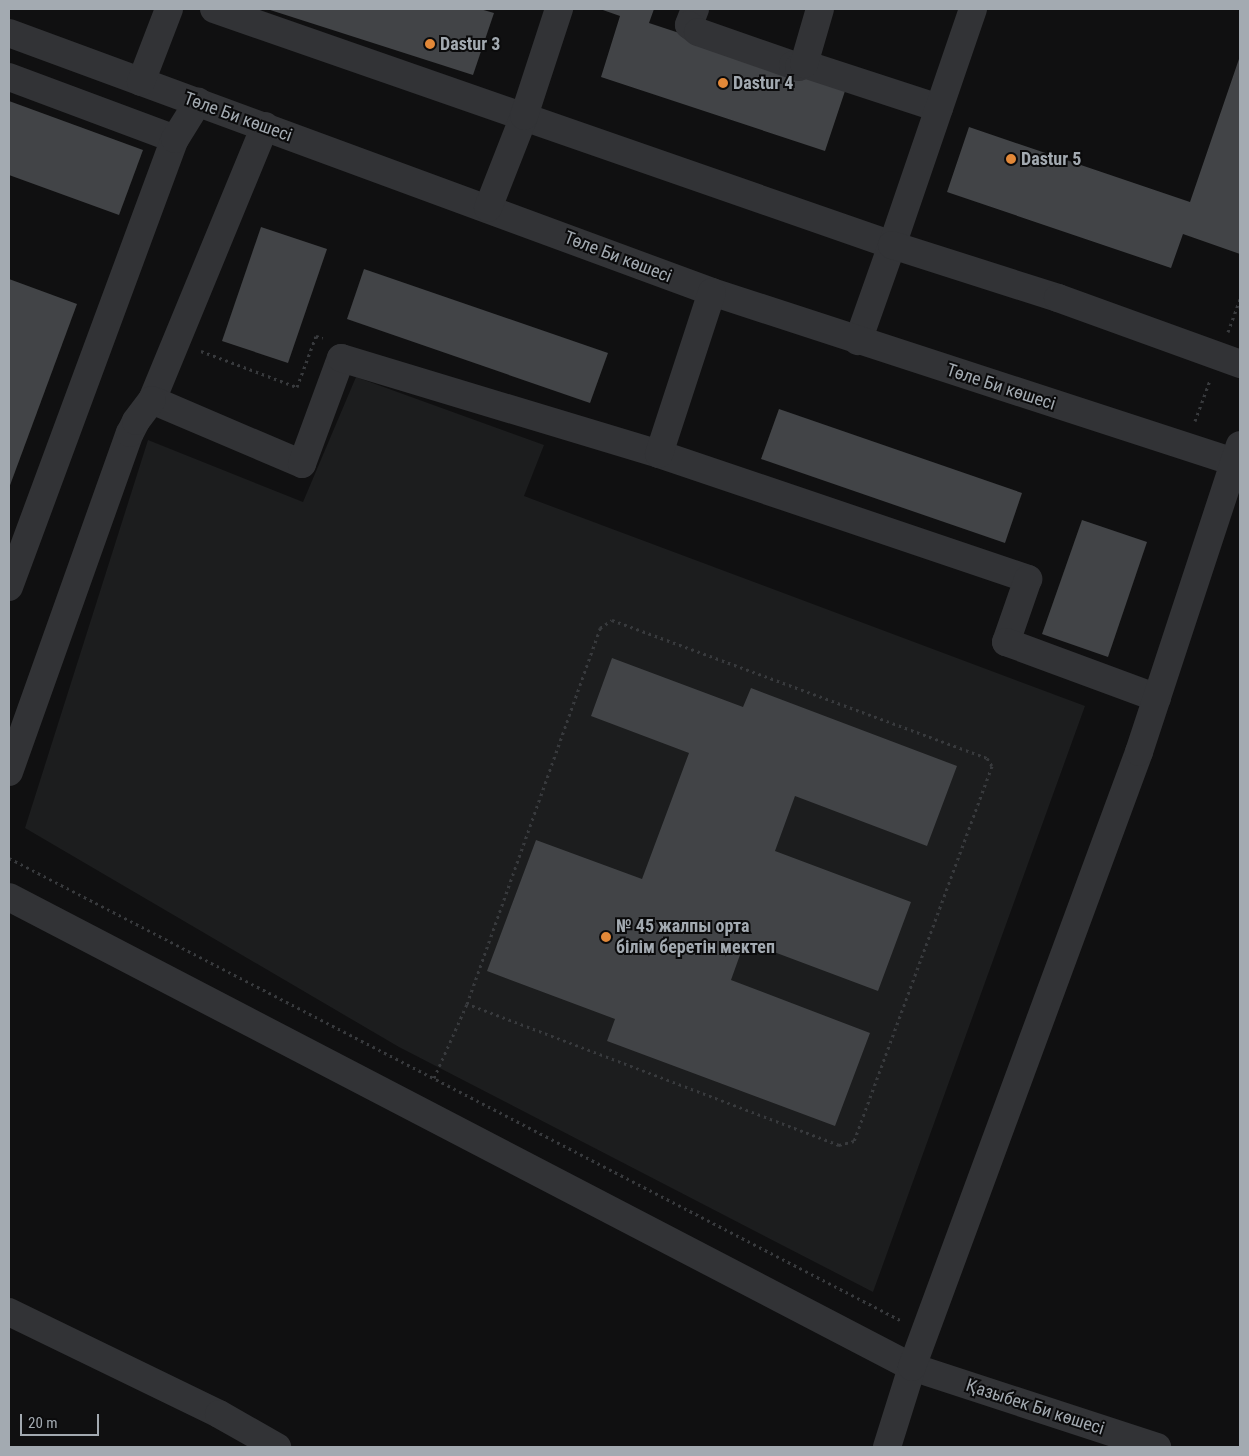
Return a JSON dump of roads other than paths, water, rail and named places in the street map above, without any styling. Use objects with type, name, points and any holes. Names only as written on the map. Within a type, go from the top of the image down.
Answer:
[{"type":"street","points":[[142,82],[169,9]]},
{"type":"street","points":[[214,9],[892,245],[1058,298],[1240,364]]},
{"type":"street","points":[[488,208],[524,116],[559,9]]},
{"type":"street","points":[[694,9],[690,26],[698,32],[799,67],[804,64],[820,9]]},
{"type":"street","points":[[858,341],[973,9]]},
{"type":"street","name":"Төле Би көшесі","points":[[9,33],[712,292],[858,341],[1237,453]]},
{"type":"street","points":[[804,64],[939,108]]},
{"type":"street","points":[[9,77],[175,139]]},
{"type":"street","points":[[9,587],[175,139],[198,102]]},
{"type":"street","points":[[9,772],[130,433],[136,421],[152,400],[265,126]]},
{"type":"street","points":[[659,454],[712,292]]},
{"type":"street","points":[[152,400],[302,464],[342,358],[659,454],[1028,579],[1006,642],[1157,698]]},
{"type":"street","points":[[887,1447],[912,1367],[1139,752],[1237,453]]},
{"type":"street","name":"Қазыбек Би көшесі","points":[[9,897],[912,1367],[1158,1447]]},
{"type":"street","points":[[9,1312],[219,1414],[277,1447]]},
{"type":"place","name":"Dastur 3","points":[[430,44]]},
{"type":"place","name":"Dastur 4","points":[[723,83]]},
{"type":"place","name":"Dastur 5","points":[[1011,159]]},
{"type":"place","name":"№ 45 жалпы орта білім беретін мектеп","points":[[606,937]]}]
